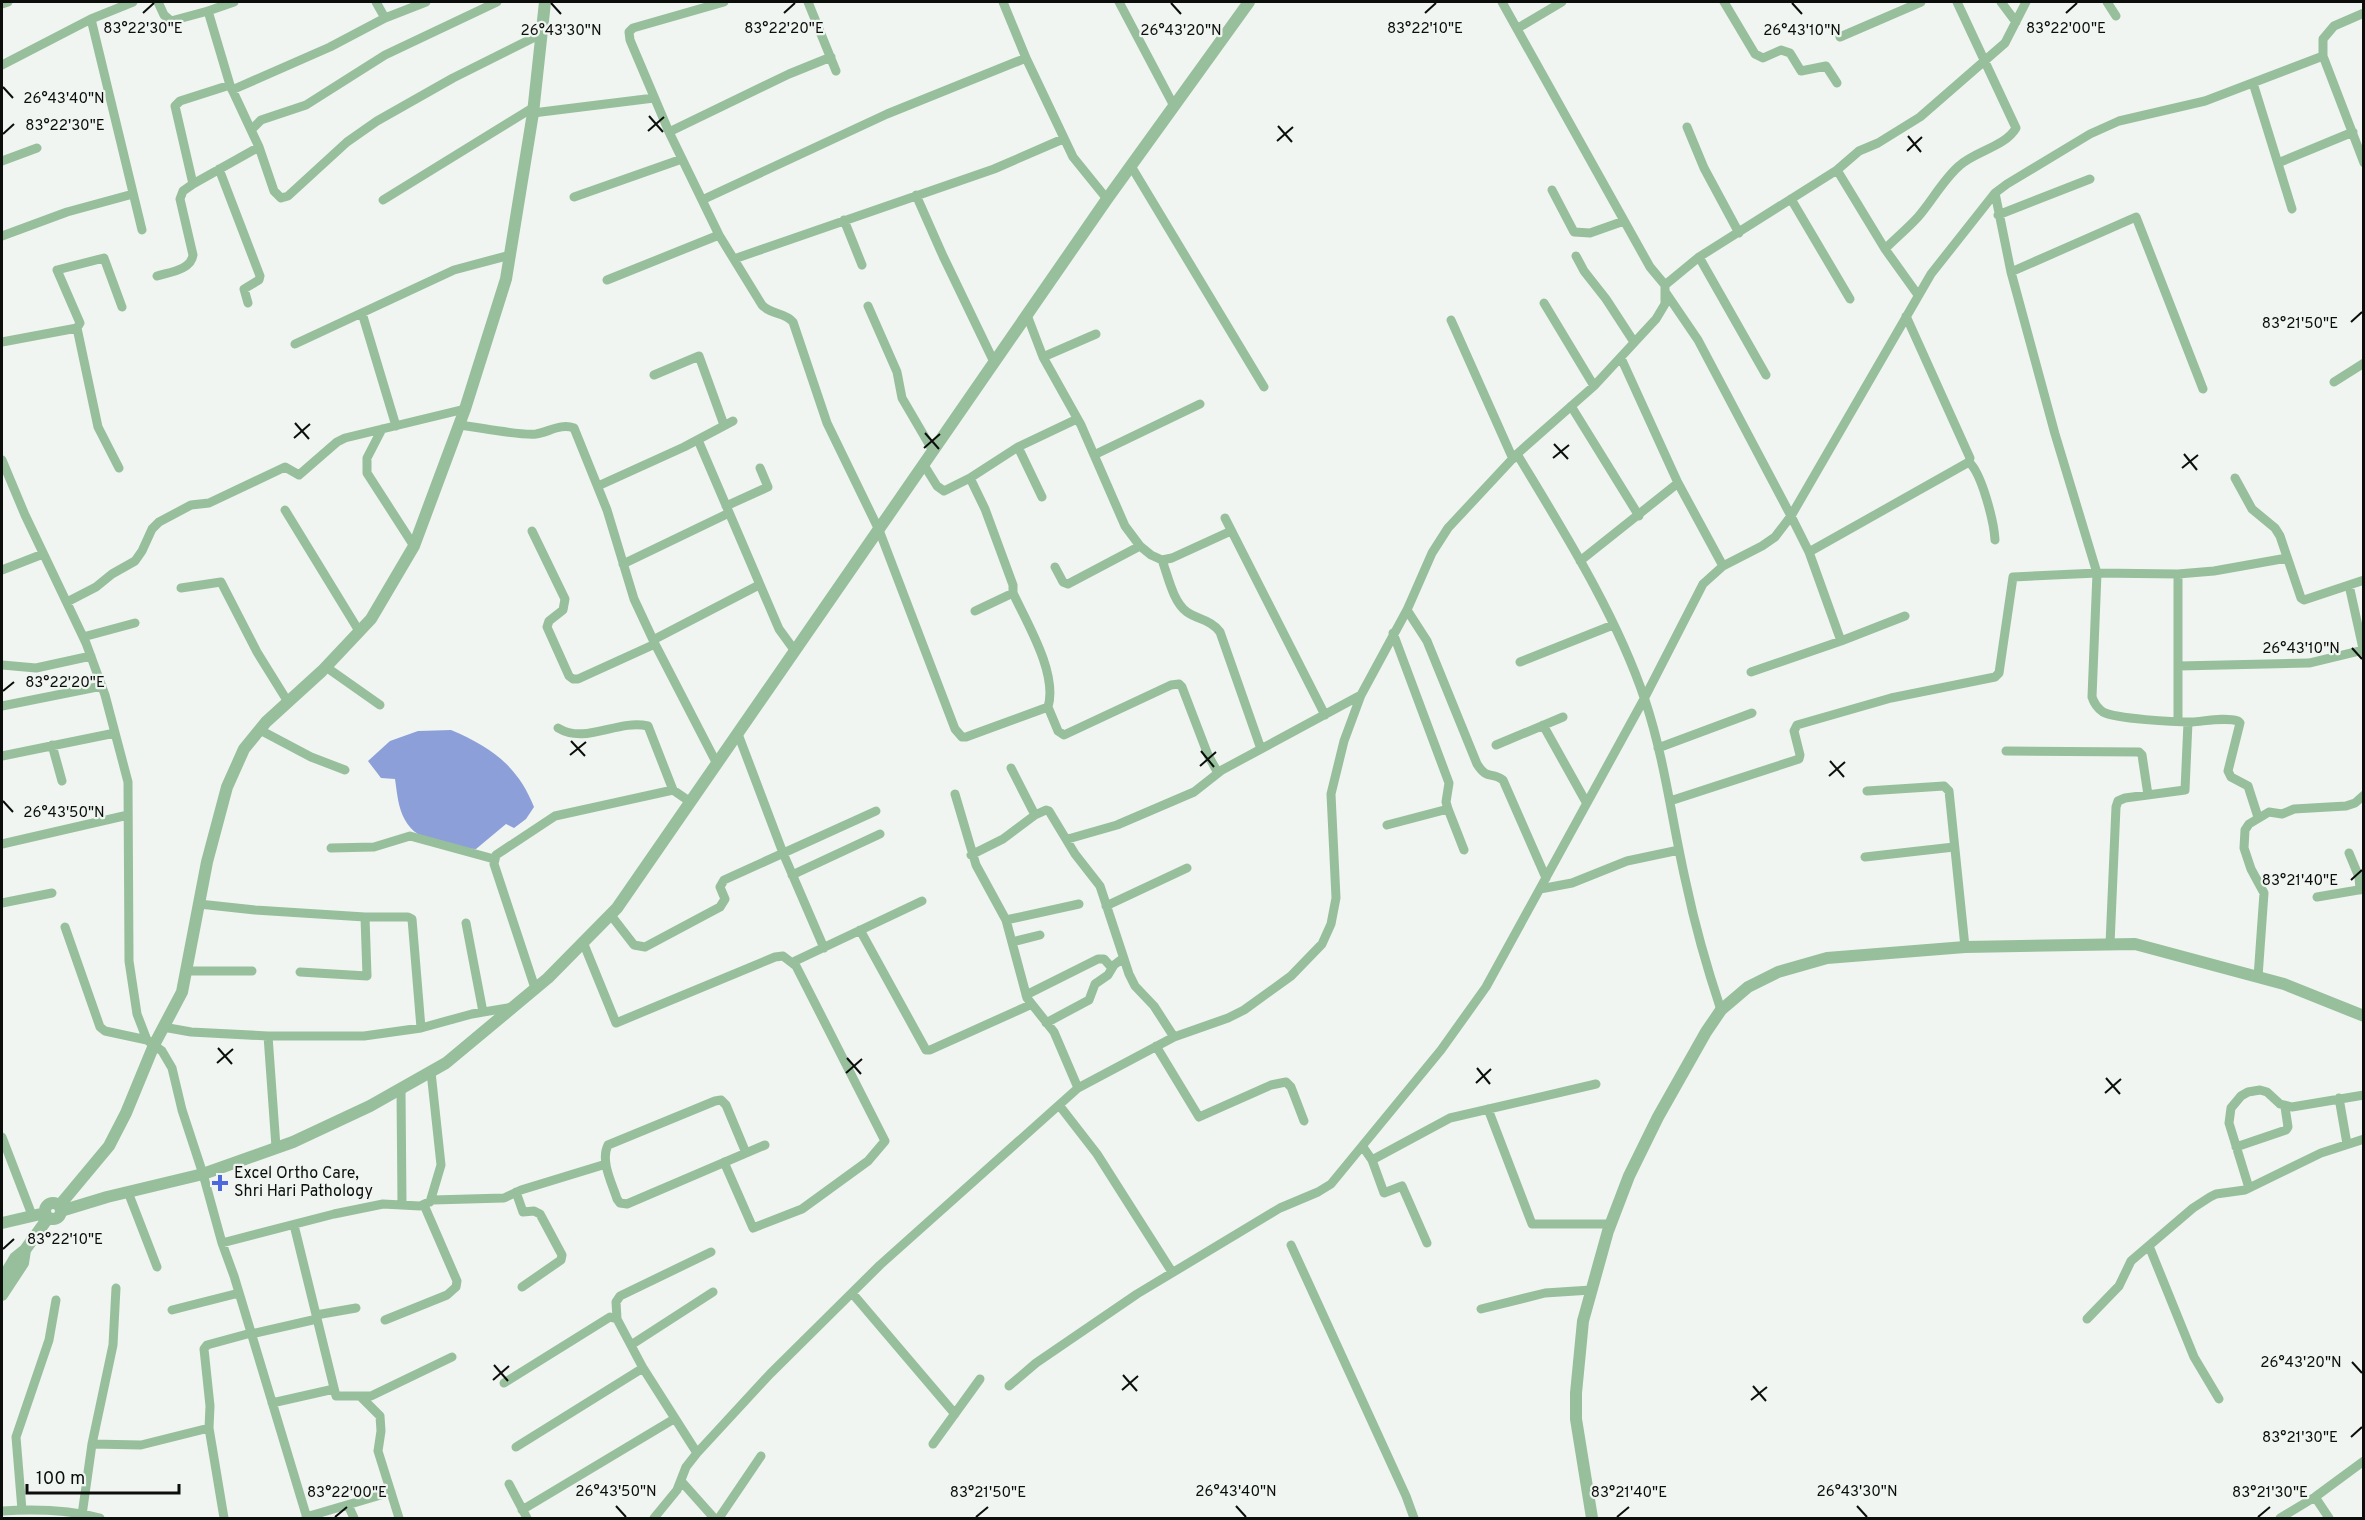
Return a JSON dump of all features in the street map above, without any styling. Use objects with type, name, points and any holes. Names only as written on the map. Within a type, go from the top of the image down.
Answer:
[{"type":"street","points":[[2,4],[8,2]]},
{"type":"street","points":[[2,65],[91,19],[133,2]]},
{"type":"street","points":[[158,2],[164,15],[171,21],[234,2]]},
{"type":"street","points":[[376,2],[385,18]]},
{"type":"street","points":[[193,184],[175,106],[180,101],[231,87],[330,47],[385,18],[426,2]]},
{"type":"street","points":[[251,130],[261,120],[306,105],[385,55],[497,2]]},
{"type":"street","points":[[2,1223],[41,1215],[53,1220],[58,1218],[60,1208],[109,1146],[126,1113],[151,1042],[163,1028],[182,992],[207,862],[227,787],[244,749],[260,730],[326,667],[371,619],[414,546],[465,409],[506,279],[533,110],[546,2]]},
{"type":"street","points":[[724,2],[633,28],[629,32],[630,40],[669,132],[719,235],[766,310],[790,318],[793,322],[827,423],[879,530],[958,734],[966,737],[1048,707]]},
{"type":"street","points":[[808,2],[837,71]]},
{"type":"street","points":[[1006,2],[1026,58],[1073,157],[1107,199]]},
{"type":"street","points":[[1119,2],[1174,106]]},
{"type":"street","points":[[60,1208],[203,1174],[276,1147],[370,1106],[446,1063],[535,988],[617,908],[1107,199],[1249,2]]},
{"type":"street","points":[[1502,2],[1650,267],[1698,340],[1809,552],[1841,641]]},
{"type":"street","points":[[1518,28],[1562,2]]},
{"type":"street","points":[[1724,2],[1755,54],[1762,58],[1781,50],[1790,53],[1801,71],[1826,66],[1836,60]]},
{"type":"street","points":[[1840,37],[1921,2]]},
{"type":"street","points":[[1885,249],[1918,217],[1958,167],[1976,153],[2000,143],[2016,128],[1957,2]]},
{"type":"street","points":[[2001,2],[2016,22]]},
{"type":"street","points":[[654,1518],[681,1481],[686,1467],[697,1453],[770,1374],[880,1265],[1059,1104],[1078,1088],[1174,1036],[1228,1018],[1244,1010],[1291,976],[1322,944],[1330,924],[1336,898],[1331,794],[1344,741],[1361,695],[1407,610],[1432,553],[1448,528],[1515,457],[1594,386],[1621,358],[1656,319],[1665,304],[1666,289],[1699,257],[1837,170],[1859,152],[1920,117],[2005,43],[2026,2]]},
{"type":"street","points":[[2107,2],[2116,16]]},
{"type":"street","points":[[208,10],[231,87],[259,147],[274,191],[278,197],[283,198],[347,142],[377,121],[453,78],[541,34]]},
{"type":"street","points":[[2364,13],[2334,26],[2323,39],[2323,56],[2364,163]]},
{"type":"street","points":[[91,19],[142,230]]},
{"type":"street","points":[[1010,1386],[1056,1350],[1172,1272],[1280,1208],[1331,1184],[1363,1147],[1441,1050],[1486,987],[1644,699],[1703,584],[1711,574],[1723,566],[1775,537],[1791,516],[1918,295],[1937,265],[1995,193],[2090,134],[2119,121],[2205,101],[2323,56]]},
{"type":"street","points":[[669,132],[789,74],[831,57]]},
{"type":"street","points":[[702,200],[886,114],[1026,58]]},
{"type":"street","points":[[1826,66],[1837,83]]},
{"type":"street","points":[[2253,83],[2292,208]]},
{"type":"street","points":[[383,200],[533,110],[654,98]]},
{"type":"street","points":[[1687,127],[1704,168],[1739,233]]},
{"type":"street","points":[[2278,163],[2352,132]]},
{"type":"street","points":[[734,259],[994,169],[1064,139]]},
{"type":"street","points":[[158,276],[188,266],[192,262],[193,255],[180,199],[183,191],[259,147]]},
{"type":"street","points":[[2,161],[37,148]]},
{"type":"street","points":[[574,197],[682,159]]},
{"type":"street","points":[[1131,166],[1264,387]]},
{"type":"street","points":[[219,169],[260,276],[259,280],[244,289],[248,303]]},
{"type":"street","points":[[1837,170],[1885,249],[1918,295]]},
{"type":"street","points":[[1998,215],[2090,179]]},
{"type":"street","points":[[1552,190],[1574,232],[1590,233],[1624,221]]},
{"type":"street","points":[[1995,193],[2011,272],[2055,434],[2097,573],[2093,631],[2092,697],[2094,704],[2101,711],[2109,714],[2183,722],[2238,721],[2240,723],[2228,771],[2231,777],[2248,786],[2258,817]]},
{"type":"street","points":[[2,236],[67,212],[133,194]]},
{"type":"street","points":[[916,195],[942,256],[994,362]]},
{"type":"street","points":[[1791,199],[1850,299]]},
{"type":"street","points":[[2011,272],[2136,218],[2203,389]]},
{"type":"street","points":[[844,220],[862,265]]},
{"type":"street","points":[[607,280],[719,235]]},
{"type":"street","points":[[295,344],[454,270],[510,255]]},
{"type":"street","points":[[1576,256],[1634,342]]},
{"type":"street","points":[[1699,257],[1766,375]]},
{"type":"street","points":[[2,342],[76,328],[80,323],[57,270],[104,258],[122,307]]},
{"type":"street","points":[[1544,303],[1594,386]]},
{"type":"street","points":[[868,306],[897,372],[902,398],[933,451]]},
{"type":"street","points":[[362,313],[396,426]]},
{"type":"street","points":[[1027,315],[1043,357],[1077,419],[1125,526],[1140,546],[1162,560],[1172,558],[1231,531]]},
{"type":"street","points":[[1906,316],[1970,458],[1969,462],[1974,468],[1990,511],[1995,540]]},
{"type":"street","points":[[1451,320],[1515,457],[1580,561],[1613,625],[1644,699],[1658,748],[1708,973],[1721,1010]]},
{"type":"street","points":[[76,328],[98,427],[119,468]]},
{"type":"street","points":[[1043,357],[1096,333]]},
{"type":"street","points":[[598,486],[698,440],[729,423],[699,356],[654,375]]},
{"type":"street","points":[[1621,358],[1678,483],[1723,566]]},
{"type":"street","points":[[2334,382],[2364,363]]},
{"type":"street","points":[[1094,455],[1200,404]]},
{"type":"street","points":[[1571,406],[1639,516]]},
{"type":"street","points":[[67,602],[96,587],[112,574],[135,561],[152,529],[159,522],[191,505],[209,502],[285,467],[299,475],[337,442],[465,409]]},
{"type":"street","points":[[924,465],[937,486],[944,491],[970,478],[1018,447],[1077,419]]},
{"type":"street","points":[[459,425],[535,434],[568,426],[574,428],[598,486],[634,599],[716,762]]},
{"type":"street","points":[[382,429],[367,458],[368,472],[414,546]]},
{"type":"street","points":[[698,440],[759,585],[779,628],[795,651]]},
{"type":"street","points":[[1018,447],[1042,497]]},
{"type":"street","points":[[1809,552],[1969,462]]},
{"type":"street","points":[[3,465],[83,637],[102,686],[128,782],[129,961],[137,1014],[151,1042],[162,1051],[172,1068],[182,1110],[307,1518],[391,1492]]},
{"type":"street","points":[[624,564],[768,487],[760,468]]},
{"type":"street","points":[[970,478],[989,520],[1013,585],[1013,593],[1042,657],[1051,696],[1048,707],[1058,731],[1064,735],[1172,685],[1179,684],[1208,755],[1218,773]]},
{"type":"street","points":[[2235,478],[2252,509],[2278,532],[2299,597],[2302,599],[2364,580]]},
{"type":"street","points":[[1580,561],[1678,483]]},
{"type":"street","points":[[285,510],[359,632]]},
{"type":"street","points":[[1225,518],[1325,715]]},
{"type":"street","points":[[532,531],[565,599],[563,610],[549,621],[547,627],[569,676],[573,679],[578,679],[654,642],[759,585]]},
{"type":"street","points":[[1055,567],[1063,582],[1068,584],[1140,546]]},
{"type":"street","points":[[2,570],[44,554]]},
{"type":"street","points":[[1670,801],[1799,759],[1794,731],[1797,725],[1891,698],[1995,677],[2000,673],[2013,577],[2097,573],[2178,574],[2214,571],[2287,558]]},
{"type":"street","points":[[1162,560],[1179,604],[1192,615],[1212,623],[1220,632],[1261,749]]},
{"type":"street","points":[[2110,944],[2118,801],[2125,798],[2185,790],[2178,574]]},
{"type":"street","points":[[181,588],[221,582],[257,652],[288,702]]},
{"type":"street","points":[[2180,666],[2309,663],[2363,652],[2349,585]]},
{"type":"street","points":[[975,611],[1013,593]]},
{"type":"street","points":[[1407,610],[1427,641],[1477,764],[1489,777],[1499,777],[1503,780],[1546,878]]},
{"type":"street","points":[[1751,672],[1905,616]]},
{"type":"street","points":[[83,637],[135,623]]},
{"type":"street","points":[[1520,662],[1613,625]]},
{"type":"street","points":[[1393,633],[1449,783],[1446,801],[1464,850]]},
{"type":"street","points":[[2,665],[36,668],[91,656]]},
{"type":"street","points":[[326,667],[380,705]]},
{"type":"street","points":[[2,706],[102,686]]},
{"type":"street","points":[[1068,839],[1117,825],[1194,792],[1218,773],[1361,695]]},
{"type":"street","points":[[1658,748],[1752,713]]},
{"type":"street","points":[[1496,745],[1563,717]]},
{"type":"street","points":[[558,728],[568,734],[578,735],[634,724],[648,726],[673,790],[689,801]]},
{"type":"street","points":[[1543,725],[1586,802]]},
{"type":"street","points":[[260,730],[310,757],[345,770]]},
{"type":"street","points":[[2,756],[115,733]]},
{"type":"street","points":[[738,734],[783,853],[824,948]]},
{"type":"street","points":[[52,746],[62,782]]},
{"type":"street","points":[[2006,752],[2139,752],[2142,755],[2148,795]]},
{"type":"street","points":[[1011,768],[1035,815]]},
{"type":"street","points":[[1868,791],[1944,786],[1949,791],[1965,947]]},
{"type":"street","points":[[494,859],[496,855],[555,816],[673,790]]},
{"type":"street","points":[[955,794],[971,855],[1006,920],[1028,1000],[1057,1039],[1078,1088]]},
{"type":"street","points":[[2258,977],[2264,893],[2251,869],[2243,837],[2249,824],[2269,812],[2282,813],[2294,809],[2346,806],[2355,803],[2364,795]]},
{"type":"street","points":[[1386,825],[1448,808]]},
{"type":"street","points":[[610,914],[634,945],[645,947],[720,907],[725,899],[720,887],[724,880],[876,811]]},
{"type":"street","points":[[971,855],[1003,839],[1035,815],[1049,811],[1075,854],[1100,886],[1122,959],[1135,986],[1154,1006],[1174,1036]]},
{"type":"street","points":[[2,844],[128,815]]},
{"type":"street","points":[[792,875],[880,834]]},
{"type":"street","points":[[331,848],[374,847],[410,836],[494,859]]},
{"type":"street","points":[[1865,857],[1954,847]]},
{"type":"street","points":[[1540,889],[1572,883],[1627,861],[1679,850]]},
{"type":"street","points":[[2316,897],[2362,890],[2349,853]]},
{"type":"street","points":[[494,859],[535,988]]},
{"type":"street","points":[[1106,906],[1187,868]]},
{"type":"street","points":[[2,903],[52,893]]},
{"type":"street","points":[[792,962],[922,901]]},
{"type":"street","points":[[199,904],[255,910],[412,919],[421,1028]]},
{"type":"street","points":[[1006,920],[1079,904]]},
{"type":"street","points":[[300,972],[367,976],[364,917]]},
{"type":"street","points":[[466,923],[483,1012]]},
{"type":"street","points":[[65,927],[100,1027],[105,1031],[151,1042]]},
{"type":"street","points":[[860,930],[926,1050],[1028,1000],[1098,959],[1104,959],[1112,968]]},
{"type":"street","points":[[1012,942],[1040,935]]},
{"type":"street","points":[[583,942],[616,1023],[775,957],[783,956],[792,962],[885,1141],[868,1161],[802,1209],[753,1228],[724,1162]]},
{"type":"street","points":[[1592,1518],[1576,1419],[1576,1401],[1583,1321],[1611,1224],[1629,1176],[1658,1117],[1706,1032],[1721,1010],[1757,982],[1827,958],[1965,947],[2135,944],[2284,984],[2364,1016]]},
{"type":"street","points":[[1047,1023],[1089,1000],[1093,986],[1108,975],[1122,959]]},
{"type":"street","points":[[186,971],[252,971]]},
{"type":"street","points":[[163,1028],[191,1032],[268,1036],[364,1036],[421,1028],[483,1012],[513,1007]]},
{"type":"street","points":[[268,1036],[276,1147]]},
{"type":"street","points":[[1156,1046],[1198,1117],[1272,1085],[1286,1082],[1291,1087],[1304,1121]]},
{"type":"street","points":[[385,1320],[447,1295],[456,1287],[457,1281],[427,1203],[441,1165],[431,1072]]},
{"type":"street","points":[[1372,1160],[1450,1118],[1596,1084]]},
{"type":"street","points":[[401,1089],[402,1205]]},
{"type":"street","points":[[2236,1147],[2286,1130],[2288,1127],[2284,1107],[2267,1092],[2260,1090],[2241,1096],[2231,1108],[2229,1116],[2236,1147],[2249,1188]]},
{"type":"street","points":[[2284,1107],[2364,1095]]},
{"type":"street","points":[[2339,1098],[2347,1144]]},
{"type":"street","points":[[746,1153],[726,1105],[721,1100],[608,1145],[605,1151],[606,1164],[617,1199],[623,1204],[746,1153],[765,1145]]},
{"type":"street","points":[[1059,1104],[1097,1154],[1172,1272]]},
{"type":"street","points":[[1488,1109],[1532,1224],[1611,1224]]},
{"type":"street","points":[[2,1137],[41,1215]]},
{"type":"street","points":[[2087,1319],[2119,1286],[2131,1261],[2193,1208],[2216,1194],[2236,1193],[2321,1153],[2364,1140]]},
{"type":"street","points":[[1363,1147],[1372,1160],[1384,1193],[1402,1186],[1427,1243]]},
{"type":"street","points":[[222,1243],[334,1214],[383,1204],[402,1205],[504,1198],[516,1192],[606,1164]]},
{"type":"street","points":[[128,1192],[157,1267]]},
{"type":"street","points":[[516,1192],[523,1212],[534,1211],[540,1214],[562,1255],[561,1260],[522,1287]]},
{"type":"street","points":[[2,1295],[23,1263],[25,1250],[41,1215]]},
{"type":"street","points":[[294,1225],[336,1396],[371,1396],[452,1357]]},
{"type":"street","points":[[1291,1245],[1414,1518]]},
{"type":"street","points":[[2149,1246],[2194,1357],[2219,1399]]},
{"type":"street","points":[[2,1280],[15,1258],[25,1250]]},
{"type":"street","points":[[697,1453],[643,1368],[617,1319],[616,1302],[620,1296],[711,1252]]},
{"type":"street","points":[[86,1516],[92,1444],[113,1345],[116,1288]]},
{"type":"street","points":[[1481,1310],[1545,1293],[1591,1290]]},
{"type":"street","points":[[631,1345],[713,1292]]},
{"type":"street","points":[[172,1311],[239,1293]]},
{"type":"street","points":[[852,1293],[955,1414]]},
{"type":"street","points":[[22,1510],[16,1437],[49,1340],[56,1300]]},
{"type":"street","points":[[225,1518],[209,1428],[210,1406],[205,1347],[251,1333],[356,1308]]},
{"type":"street","points":[[504,1383],[610,1317],[617,1319]]},
{"type":"street","points":[[516,1447],[643,1368]]},
{"type":"street","points":[[933,1444],[980,1380]]},
{"type":"street","points":[[272,1403],[334,1389]]},
{"type":"street","points":[[361,1397],[380,1416],[381,1431],[378,1451],[399,1518]]},
{"type":"street","points":[[509,1484],[525,1514],[674,1419]]},
{"type":"street","points":[[92,1444],[149,1444],[209,1428]]},
{"type":"street","points":[[681,1481],[716,1518],[761,1456]]},
{"type":"street","points":[[2280,1518],[2315,1497],[2364,1461]]},
{"type":"street","points":[[2315,1497],[2329,1518]]},
{"type":"street","points":[[348,1505],[354,1518]]},
{"type":"street","points":[[2,1511],[22,1510],[100,1518]]},
{"type":"water","points":[[451,730],[479,743],[502,760],[520,780],[534,807],[526,819],[514,828],[506,824],[476,849],[436,843],[418,834],[405,820],[398,800],[395,779],[381,778],[368,761],[390,741],[418,731]]},
{"type":"place","name":"Excel Ortho Care, Shri Hari Pathology","points":[[220,1183]]}]
